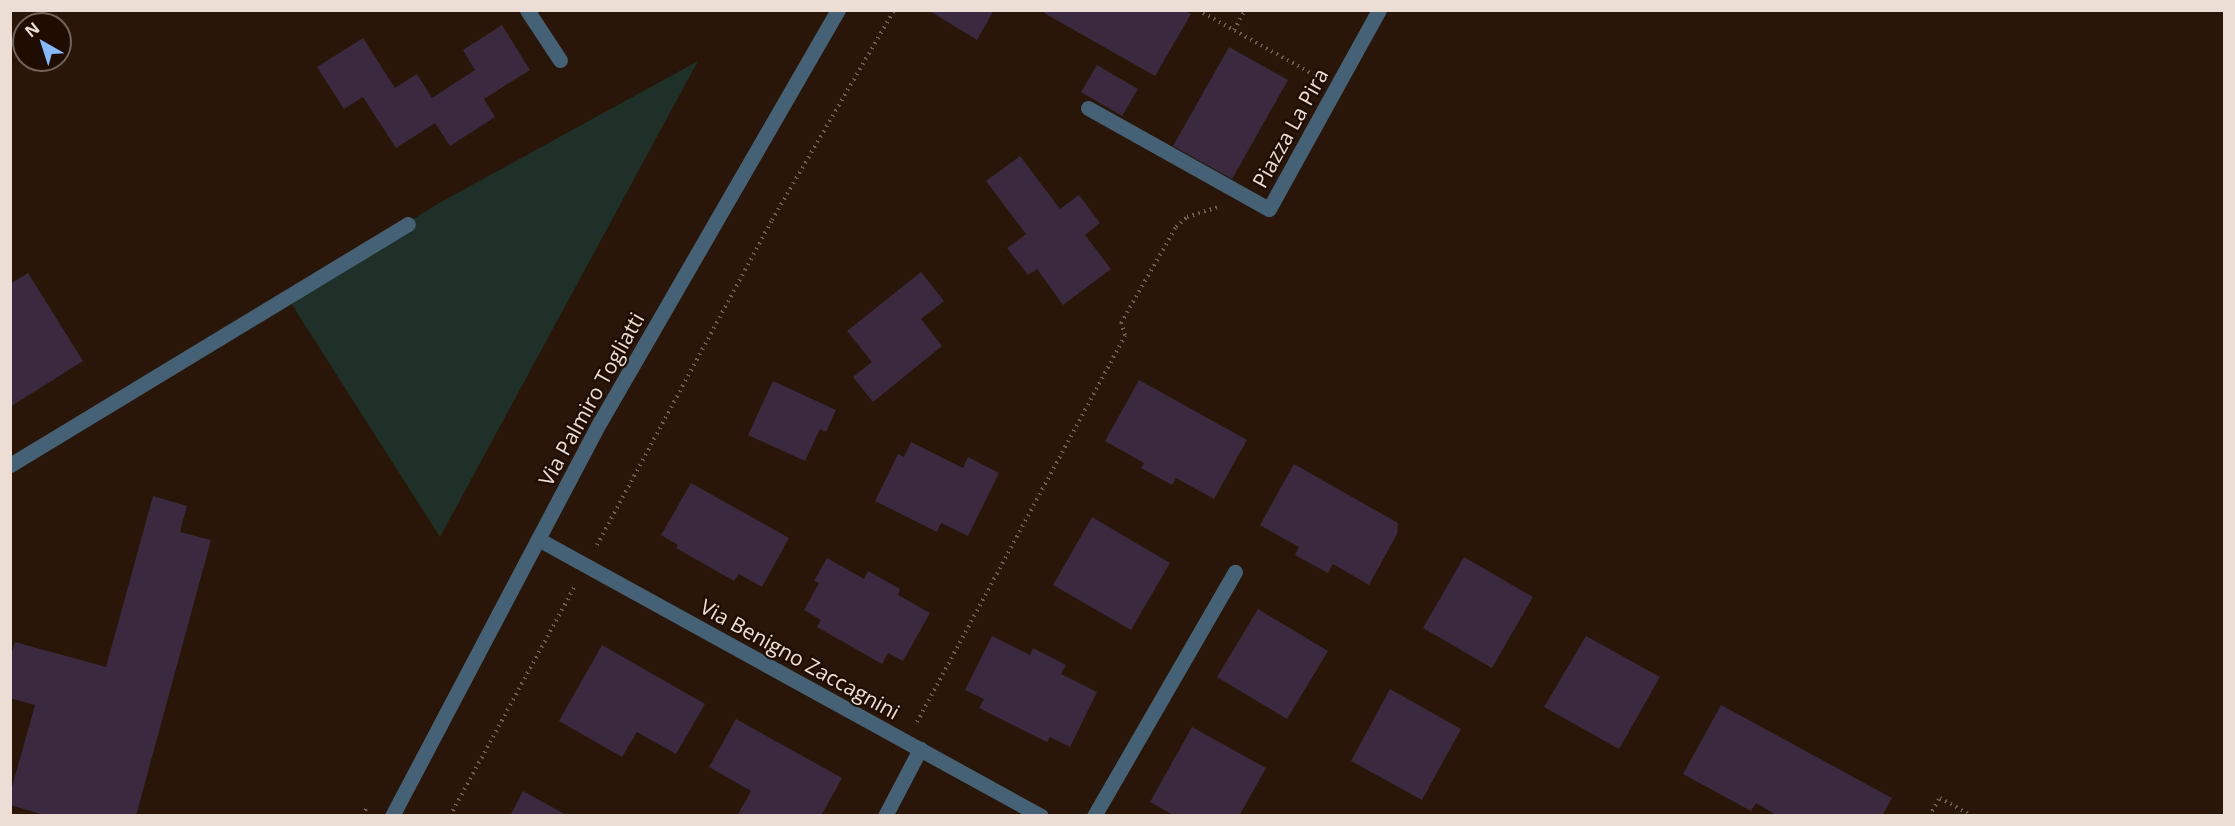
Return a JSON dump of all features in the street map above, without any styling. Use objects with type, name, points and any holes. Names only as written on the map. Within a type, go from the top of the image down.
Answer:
[{"type":"street","points":[[527,10],[560,60]]},
{"type":"street","name":"Via Palmiro Togliatti","points":[[392,816],[600,422],[838,10]]},
{"type":"street","name":"Piazza La Pira","points":[[1088,108],[1269,209],[1379,10]]},
{"type":"street","points":[[10,465],[408,224]]},
{"type":"street","name":"Via Benigno Zaccagnini","points":[[538,539],[1041,816]]},
{"type":"street","points":[[1094,816],[1236,572]]},
{"type":"street","points":[[885,816],[914,745]]},
{"type":"path","points":[[450,816],[772,220],[894,10]]},
{"type":"path","points":[[1198,10],[1336,88]]},
{"type":"path","points":[[1234,30],[1245,10]]},
{"type":"path","points":[[914,745],[1125,335],[1120,323],[1176,227],[1187,217],[1225,203],[1234,191]]},
{"type":"path","points":[[1929,816],[1940,798],[1973,816]]},
{"type":"green space","points":[[698,61],[440,537],[287,297],[441,202]]},
{"type":"building","points":[[928,10],[994,10],[977,40]]},
{"type":"building","points":[[1046,10],[1184,10],[1191,14],[1155,76],[1044,13]]},
{"type":"building","points":[[502,25],[530,70],[484,99],[495,117],[450,146],[435,123],[396,148],[363,97],[344,109],[317,67],[363,38],[395,88],[417,74],[432,98],[475,70],[463,50]]},
{"type":"building","points":[[1229,47],[1288,80],[1232,179],[1173,146]]},
{"type":"building","points":[[1097,65],[1138,89],[1122,116],[1081,92]]},
{"type":"building","points":[[1020,156],[1060,209],[1079,195],[1100,223],[1085,235],[1111,269],[1063,305],[1037,269],[1028,275],[1007,248],[1026,234],[986,181]]},
{"type":"building","points":[[921,272],[944,301],[921,319],[942,346],[873,402],[853,377],[872,362],[847,331]]},
{"type":"building","points":[[28,273],[83,361],[10,407],[10,284]]},
{"type":"building","points":[[1139,380],[1247,440],[1214,499],[1176,478],[1172,485],[1141,468],[1144,463],[1105,441]]},
{"type":"building","points":[[773,381],[836,410],[826,432],[820,429],[805,461],[748,435]]},
{"type":"building","points":[[911,442],[963,468],[968,457],[999,473],[968,536],[941,523],[937,532],[875,501],[898,454],[904,457]]},
{"type":"building","points":[[1294,464],[1398,523],[1397,534],[1369,585],[1333,564],[1328,573],[1295,555],[1299,547],[1260,525]]},
{"type":"building","points":[[691,483],[789,538],[762,587],[739,574],[734,581],[676,548],[678,545],[661,535]]},
{"type":"building","points":[[153,496],[187,506],[180,532],[211,540],[136,816],[48,816],[10,805],[10,794],[35,705],[10,698],[10,659],[15,642],[106,667]]},
{"type":"building","points":[[1092,517],[1170,563],[1131,630],[1053,585]]},
{"type":"building","points":[[1464,557],[1533,597],[1492,668],[1423,628]]},
{"type":"building","points":[[827,558],[864,579],[868,571],[900,589],[898,595],[930,613],[903,661],[888,653],[882,664],[817,627],[821,620],[804,610],[819,583],[814,581]]},
{"type":"building","points":[[1258,609],[1328,651],[1287,719],[1217,677]]},
{"type":"building","points":[[992,636],[1030,655],[1033,648],[1066,665],[1061,674],[1097,692],[1070,747],[1050,737],[1047,742],[979,708],[984,699],[965,690]]},
{"type":"building","points":[[1586,636],[1660,677],[1619,749],[1544,707]]},
{"type":"building","points":[[602,645],[705,704],[676,754],[637,732],[622,757],[559,721]]},
{"type":"building","points":[[1390,689],[1461,729],[1422,800],[1351,761]]},
{"type":"building","points":[[1721,705],[1892,798],[1882,816],[1778,816],[1756,803],[1751,811],[1683,774]]},
{"type":"building","points":[[736,719],[842,778],[821,816],[737,816],[751,791],[709,767]]},
{"type":"building","points":[[1192,727],[1266,768],[1239,816],[1175,816],[1150,802]]},
{"type":"building","points":[[523,791],[568,816],[510,816]]}]
